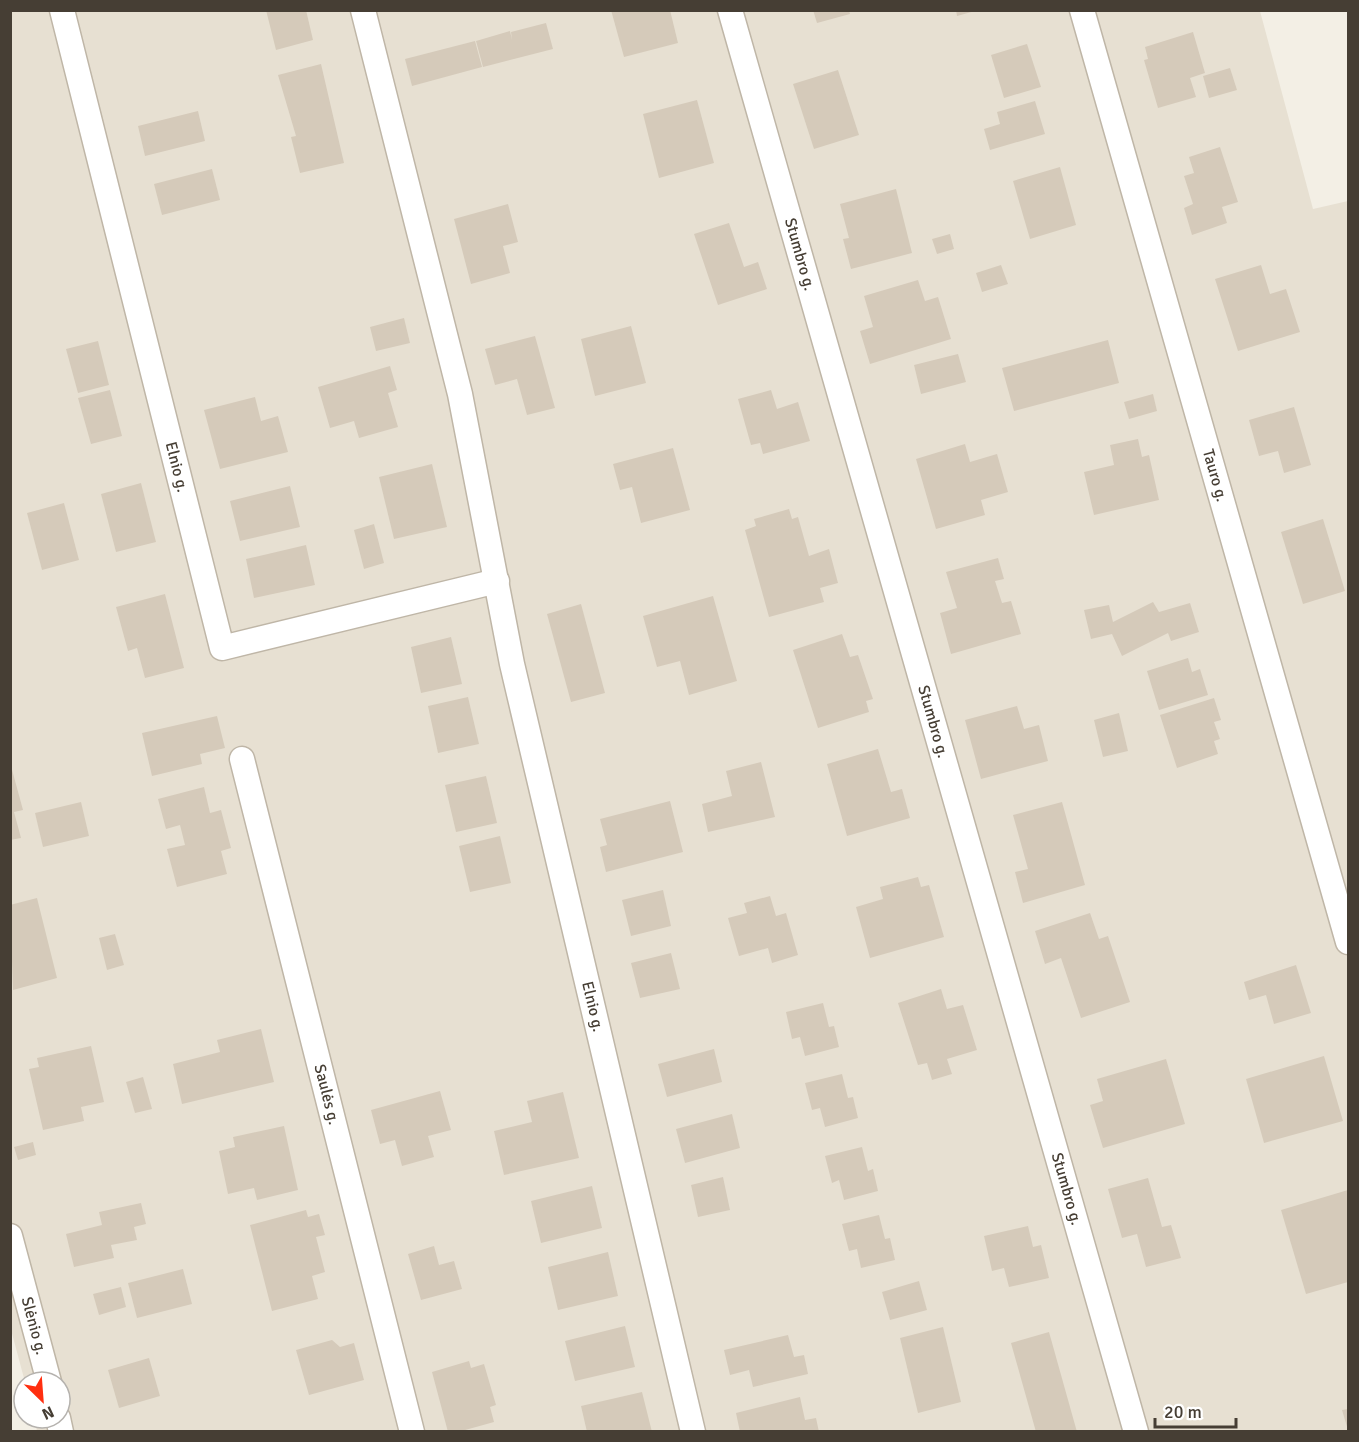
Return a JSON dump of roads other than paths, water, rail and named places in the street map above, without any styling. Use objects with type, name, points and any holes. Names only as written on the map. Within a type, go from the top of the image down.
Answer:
[{"type":"street","name":"Elnio g.","points":[[62,10],[222,648],[497,581]]},
{"type":"street","name":"Elnio g.","points":[[363,10],[460,394],[512,664],[693,1431]]},
{"type":"street","name":"Stumbro g.","points":[[730,10],[1136,1431]]},
{"type":"street","name":"Tauro g.","points":[[1082,10],[1348,942]]},
{"type":"street","name":"Saulės g.","points":[[242,759],[412,1431]]},
{"type":"street","name":"Slėnio g.","points":[[10,1236],[45,1370]]}]
